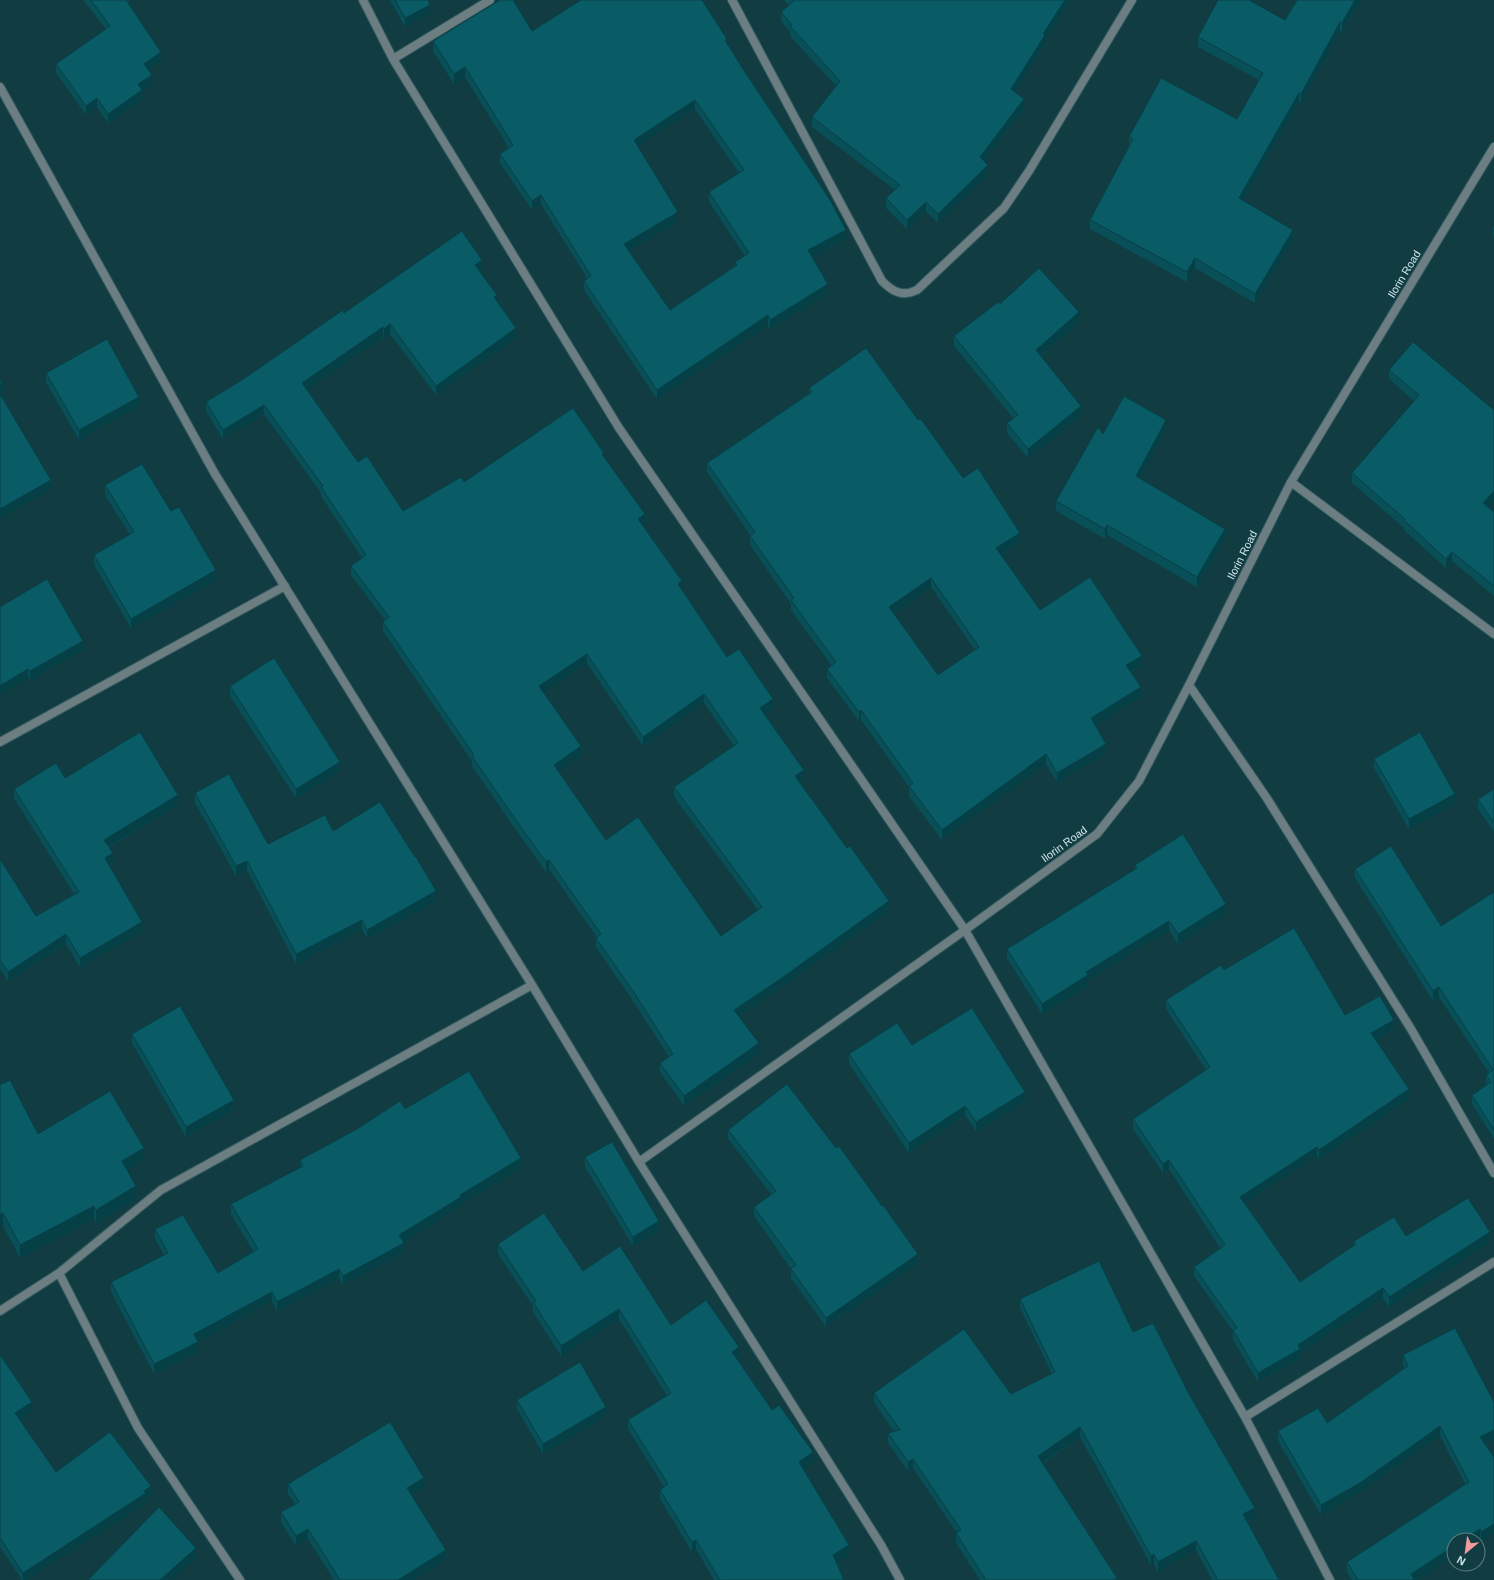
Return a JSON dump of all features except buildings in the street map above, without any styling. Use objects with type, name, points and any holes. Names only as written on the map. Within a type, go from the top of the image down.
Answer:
[{"type":"street","points":[[363,0],[393,59],[619,428],[965,930],[1245,1417],[1330,1580]]},
{"type":"street","points":[[393,59],[490,0]]},
{"type":"street","points":[[732,0],[882,280],[890,288],[899,293],[909,294],[917,290],[1004,208],[1029,172],[1132,0]]},
{"type":"street","points":[[0,88],[215,474],[532,985],[639,1162],[881,1545],[900,1580]]},
{"type":"street","name":"Ilorin Road","points":[[639,1162],[1097,834],[1139,782],[1291,482],[1494,148]]},
{"type":"street","points":[[1291,482],[1494,634]]},
{"type":"street","points":[[0,742],[285,586]]},
{"type":"street","points":[[1189,685],[1266,797],[1382,982],[1411,1029],[1494,1173]]},
{"type":"street","points":[[0,1311],[59,1273],[161,1190],[532,985]]},
{"type":"street","points":[[1245,1417],[1494,1262]]},
{"type":"street","points":[[59,1273],[138,1428],[239,1579]]}]
